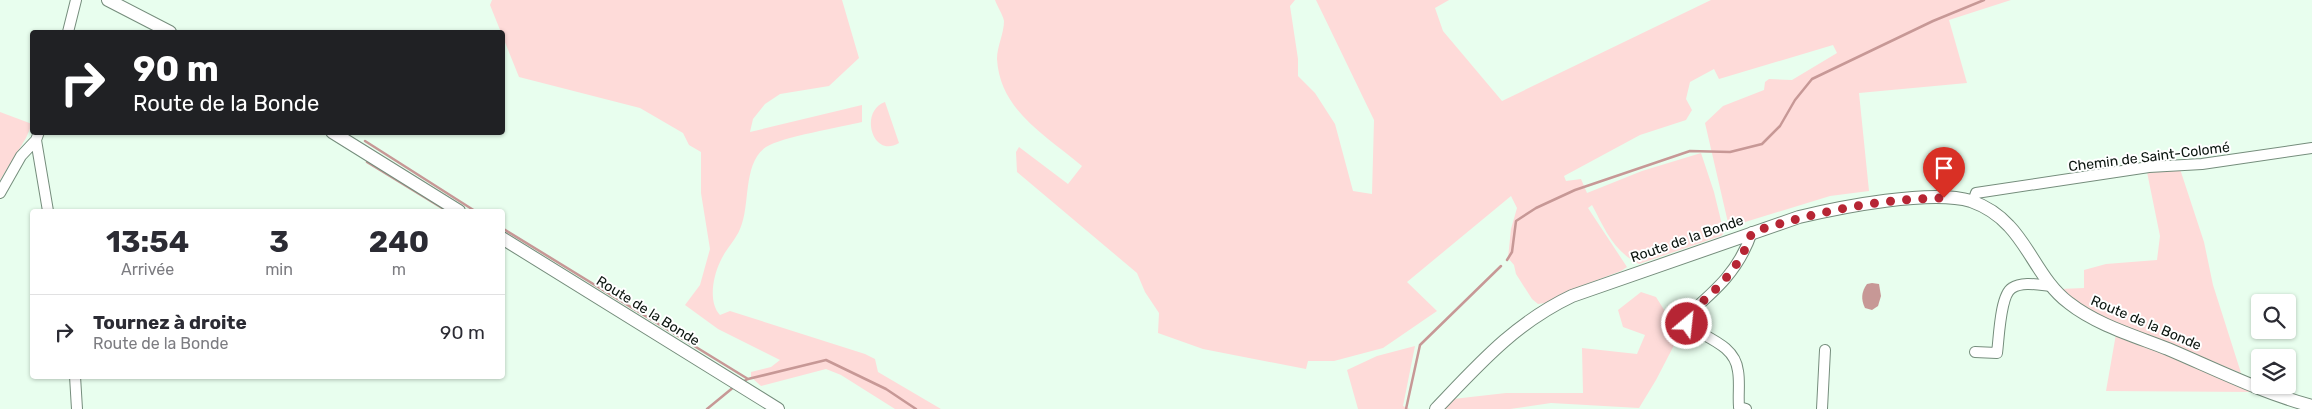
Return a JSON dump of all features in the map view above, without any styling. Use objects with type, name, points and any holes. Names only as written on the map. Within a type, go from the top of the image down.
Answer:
[{"type":"main road","points":[[108,0],[166,30]]},
{"type":"main road","points":[[337,135],[456,209]]},
{"type":"main road","name":"Route de la Bonde","points":[[1436,409],[1508,336],[1551,306],[1628,275],[1752,232],[1834,208],[1927,198],[1956,199],[1973,202],[1988,209],[2010,226],[2052,286],[2068,302],[2087,316],[2254,385],[2312,406]]},
{"type":"main road","name":"Route de la Bonde","points":[[505,240],[778,409]]},
{"type":"street","points":[[68,30],[76,0]]},
{"type":"street","points":[[0,193],[21,156],[37,136]]},
{"type":"street","points":[[37,136],[48,209]]},
{"type":"street","name":"Chemin de Saint-Colomé","points":[[1973,202],[1976,193],[2149,167],[2222,162],[2312,148]]},
{"type":"street","points":[[1988,192],[1988,209]]},
{"type":"street","points":[[1746,409],[1739,407],[1738,370],[1735,357],[1723,346],[1687,324],[1685,317],[1731,274],[1745,252],[1752,232]]},
{"type":"street","points":[[1975,352],[1997,353],[2005,296],[2012,288],[2025,285],[2052,286]]},
{"type":"street","points":[[1822,409],[1825,350]]},
{"type":"street","points":[[75,379],[77,409]]},
{"type":"shaded area","points":[[492,0],[842,0],[859,58],[829,86],[780,94],[765,104],[753,119],[750,132],[862,105],[862,122],[774,143],[758,154],[750,174],[740,229],[717,268],[713,289],[714,303],[720,315],[730,311],[865,354],[875,359],[878,372],[941,409],[895,409],[841,375],[826,369],[761,386],[751,377],[751,372],[771,367],[780,360],[718,329],[685,305],[700,285],[710,249],[701,193],[701,152],[689,145],[683,133],[640,108],[519,77],[505,42],[505,30],[500,30],[490,5]]},
{"type":"shaded area","points":[[995,0],[1295,0],[1290,6],[1298,59],[1298,76],[1315,93],[1335,124],[1353,191],[1372,194],[1374,120],[1316,0],[1449,0],[1435,8],[1443,31],[1502,101],[1711,0],[2011,0],[1949,20],[1967,83],[1859,93],[1869,191],[1830,196],[1729,227],[1705,123],[1723,106],[1764,90],[1765,82],[1769,79],[1792,80],[1837,53],[1833,45],[1719,79],[1714,69],[1690,82],[1686,99],[1692,110],[1686,120],[1640,135],[1564,176],[1566,181],[1581,179],[1587,193],[1642,171],[1701,153],[1714,192],[1724,233],[1721,236],[1639,264],[1630,259],[1616,246],[1592,205],[1588,208],[1627,267],[1568,291],[1545,303],[1538,304],[1532,299],[1516,274],[1514,265],[1508,258],[1511,229],[1517,208],[1511,196],[1407,282],[1437,311],[1383,348],[1334,361],[1308,361],[1306,369],[1203,349],[1158,333],[1159,313],[1145,292],[1137,273],[1017,172],[1016,152],[1019,147],[1068,184],[1082,166],[1027,120],[1006,93],[1000,77],[997,59],[1004,21]]},
{"type":"shaded area","points":[[885,102],[899,143],[890,146],[882,145],[872,132],[872,114],[877,107]]},
{"type":"shaded area","points":[[0,112],[30,123],[30,129],[0,180]]},
{"type":"shaded area","points":[[2180,169],[2204,242],[2213,285],[2241,373],[2087,311],[2060,289],[2084,288],[2084,270],[2106,264],[2157,260],[2160,236],[2147,172]]},
{"type":"shaded area","points":[[1867,284],[1879,284],[1881,296],[1878,306],[1872,310],[1865,308],[1862,296]]},
{"type":"shaded area","points":[[1641,292],[1656,297],[1668,316],[1683,328],[1639,408],[1551,403],[1510,409],[1443,409],[1453,399],[1506,393],[1583,393],[1582,348],[1637,354],[1645,335],[1623,327],[1618,310]]},
{"type":"shaded area","points":[[2116,334],[2251,389],[2251,392],[2106,391]]},
{"type":"shaded area","points":[[1415,346],[1403,406],[1410,409],[1358,409],[1347,370],[1377,356]]},
{"type":"waterway","points":[[1507,260],[1512,252],[1516,221],[1536,208],[1575,190],[1690,151],[1730,152],[1762,144],[1780,126],[1795,100],[1812,79],[1933,21],[1984,0]]},
{"type":"waterway","points":[[365,141],[472,209]]},
{"type":"waterway","points":[[367,162],[444,209]]},
{"type":"waterway","points":[[505,230],[748,379]]},
{"type":"waterway","points":[[1406,409],[1420,345],[1501,266]]},
{"type":"waterway","points":[[742,382],[826,360],[886,389],[916,409]]},
{"type":"waterway","points":[[707,409],[735,386]]},
{"type":"route","points":[[1687,324],[1685,317],[1731,274],[1745,252],[1752,232],[1834,208],[1886,201],[1944,198]]}]
